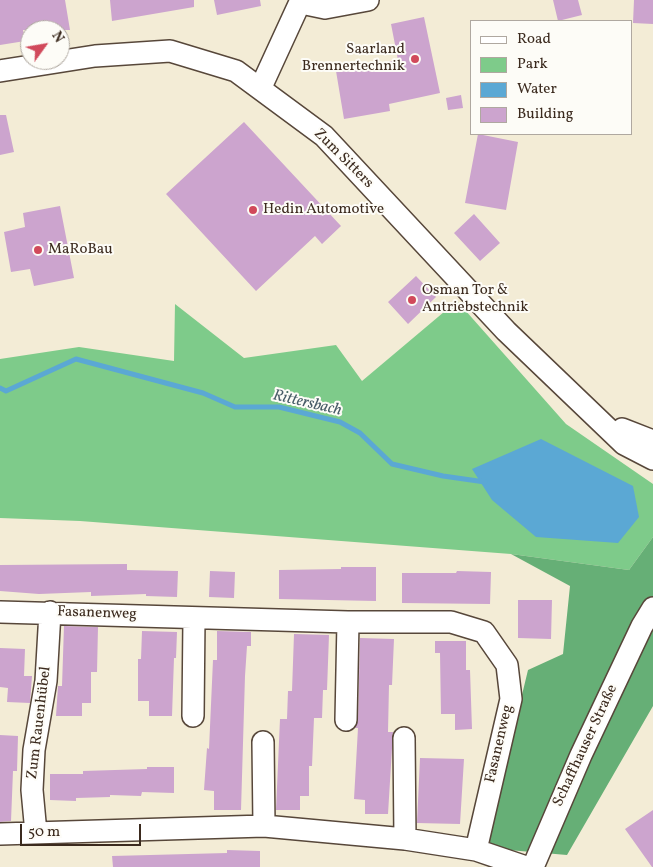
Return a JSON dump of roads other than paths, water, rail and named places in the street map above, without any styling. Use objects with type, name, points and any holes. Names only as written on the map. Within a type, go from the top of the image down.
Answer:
[{"type":"street","points":[[260,87],[301,1],[325,8],[368,0]]},
{"type":"street","name":"Zum Sitters","points":[[0,71],[101,55],[170,51],[236,71],[324,136],[506,331],[624,444],[653,459]]},
{"type":"street","name":"Zum Sitters","points":[[588,408],[630,434],[653,441]]},
{"type":"street","name":"Schaffhauser Straße","points":[[642,626],[653,591]]},
{"type":"street","name":"Schaffhauser Straße","points":[[533,867],[566,788],[642,626],[653,608]]},
{"type":"street","name":"Fasanenweg","points":[[0,612],[348,622],[451,622],[484,632],[507,665],[511,699],[476,850]]},
{"type":"street","name":"Zum Rauenhübel","points":[[36,833],[32,790],[34,750],[46,680],[50,612]]},
{"type":"street","points":[[193,716],[194,618]]},
{"type":"street","points":[[346,720],[348,622]]},
{"type":"street","points":[[404,738],[406,839]]},
{"type":"street","points":[[263,742],[264,826]]},
{"type":"street","points":[[0,834],[264,826],[406,839],[476,850],[526,867]]},
{"type":"water","points":[[541,439],[633,486],[639,517],[618,543],[536,537],[492,500],[472,469]]},
{"type":"waterway","name":"Rittersbach","points":[[0,388],[6,391],[76,359],[203,393],[235,407],[279,407],[340,422],[360,433],[392,464],[443,476],[485,482]]},
{"type":"place","name":"Saarland Brennertechnik","points":[[415,59]]},
{"type":"place","name":"Hedin Automotive","points":[[253,210]]},
{"type":"place","name":"MaRoBau","points":[[38,250]]},
{"type":"place","name":"Osman Tor & Antriebstechnik","points":[[412,300]]}]
